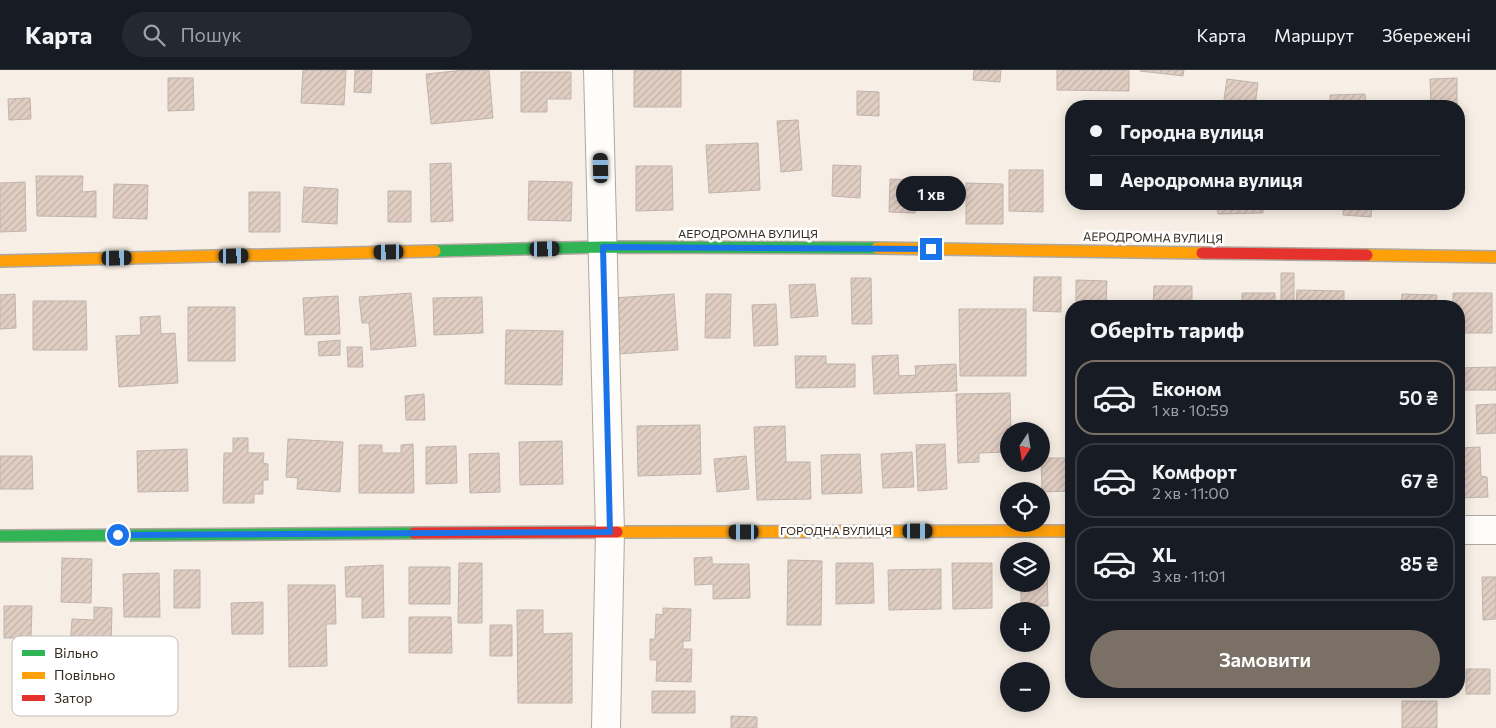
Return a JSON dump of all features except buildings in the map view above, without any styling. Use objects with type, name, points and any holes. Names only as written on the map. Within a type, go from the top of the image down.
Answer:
[{"type":"street","points":[[598,70],[610,532],[606,728]]},
{"type":"street","name":"АЕРОДРОМНА ВУЛИЦЯ","points":[[0,261],[603,247],[873,248],[1496,257]]},
{"type":"street","points":[[1465,530],[1496,530]]},
{"type":"street","name":"ГОРОДНА ВУЛИЦЯ","points":[[0,536],[1065,531]]},
{"type":"traffic: fast","points":[[435,251],[603,247],[877,248]]},
{"type":"traffic: fast","points":[[0,536],[414,533]]},
{"type":"traffic: slow","points":[[877,248],[1202,253]]},
{"type":"traffic: slow","points":[[0,261],[435,251]]},
{"type":"traffic: slow","points":[[1367,255],[1496,257]]},
{"type":"traffic: slow","points":[[617,532],[1065,531]]},
{"type":"traffic: jam","points":[[1202,253],[1367,255]]},
{"type":"traffic: jam","points":[[414,533],[617,532]]},
{"type":"route","points":[[118,535],[610,532],[603,247],[931,249]]}]
